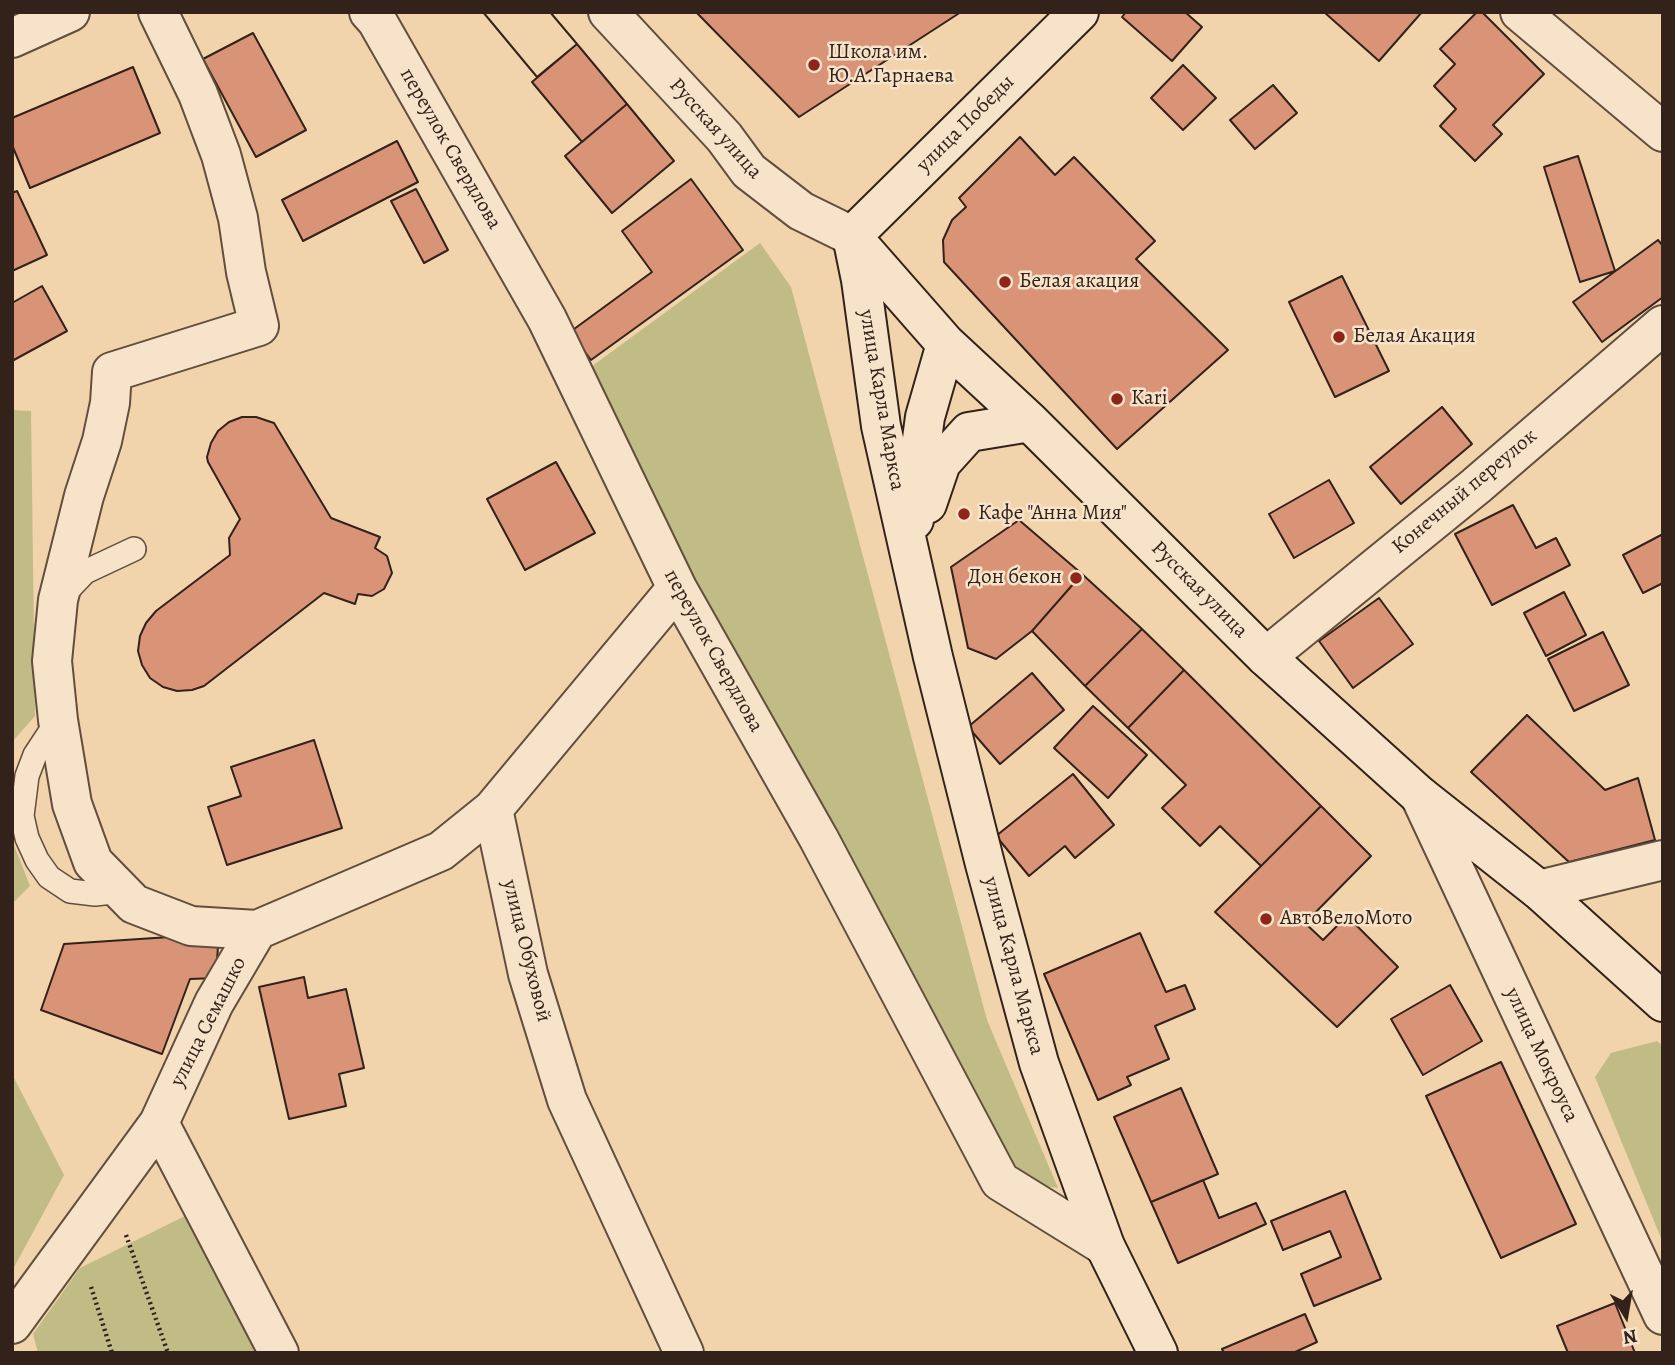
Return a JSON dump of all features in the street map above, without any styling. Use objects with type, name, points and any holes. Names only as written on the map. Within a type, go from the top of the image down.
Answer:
[{"type":"street","points":[[12,38],[70,12]]},
{"type":"street","points":[[158,12],[198,94],[221,155],[238,218],[246,272],[259,326],[112,372],[110,402],[102,441],[84,496],[58,600],[52,661],[58,720],[72,804],[93,862],[134,904],[191,926],[257,930],[441,851],[493,809],[677,587]]},
{"type":"street","name":"переулок Свердлова","points":[[369,12],[547,319],[677,587],[819,839],[1000,1181],[1105,1246]]},
{"type":"street","name":"Русская улица","points":[[608,12],[724,137],[749,171],[801,211],[852,236],[946,344],[1030,422],[1266,657],[1420,796],[1539,890],[1663,1002]]},
{"type":"street","name":"улица Победы","points":[[852,236],[1079,12]]},
{"type":"street","points":[[1520,12],[1663,132]]},
{"type":"street","name":"улица Карла Маркса","points":[[852,236],[861,280],[881,426],[985,864],[1040,1063],[1105,1246],[1158,1353]]},
{"type":"street","name":"Конечный переулок","points":[[1266,657],[1475,486],[1663,326]]},
{"type":"street","name":"улица Карла Маркса","points":[[912,564],[916,483],[925,417],[946,344]]},
{"type":"street","name":"улица Карла Маркса","points":[[912,564],[925,510],[941,463],[969,432],[1030,422]]},
{"type":"street","name":"улица Мокроуса","points":[[1420,796],[1663,1315]]},
{"type":"street","name":"улица Обуховой","points":[[493,809],[528,974],[567,1100],[684,1353]]},
{"type":"street","points":[[1539,890],[1663,860]]},
{"type":"street","name":"улица Семашко","points":[[12,1324],[159,1124],[214,1003],[257,930]]},
{"type":"street","points":[[159,1124],[279,1353]]},
{"type":"street","points":[[12,1340],[16,1353]]},
{"type":"lane","points":[[58,600],[85,572],[134,549]]},
{"type":"lane","points":[[58,720],[40,746],[27,776],[22,817],[27,838],[49,877],[70,891],[95,894],[121,891]]},
{"type":"path","points":[[111,1190],[168,1353]]},
{"type":"path","points":[[75,1238],[113,1353]]},
{"type":"shaded area","points":[[760,243],[791,287],[987,1020],[1058,1188],[1016,1182],[580,375]]},
{"type":"shaded area","points":[[12,410],[31,411],[35,716],[12,742]]},
{"type":"shaded area","points":[[12,840],[30,886],[12,904]]},
{"type":"shaded area","points":[[1657,1041],[1663,1046],[1663,1243],[1595,1077],[1611,1053]]},
{"type":"shaded area","points":[[12,1074],[64,1175],[12,1271]]},
{"type":"shaded area","points":[[191,1213],[263,1353],[38,1353],[33,1334],[80,1268]]},
{"type":"building","points":[[483,12],[550,12],[577,44],[537,77]]},
{"type":"building","points":[[483,12],[550,12],[577,44],[537,77]]},
{"type":"building","name":"Школа им. Ю.А.Гарнаева","points":[[696,12],[961,12],[799,117]]},
{"type":"building","points":[[1126,12],[1185,12],[1202,27],[1172,61],[1122,17]]},
{"type":"building","points":[[1324,12],[1422,12],[1379,61]]},
{"type":"building","points":[[1477,12],[1482,12],[1544,74],[1493,125],[1502,134],[1475,161],[1440,126],[1456,109],[1434,86],[1455,64],[1440,49]]},
{"type":"building","points":[[253,33],[306,130],[256,157],[203,59]]},
{"type":"building","points":[[577,44],[627,104],[582,142],[532,82]]},
{"type":"building","points":[[1183,65],[1216,98],[1183,130],[1151,98]]},
{"type":"building","points":[[133,67],[160,133],[30,188],[12,145],[12,118]]},
{"type":"building","points":[[1273,85],[1297,113],[1255,149],[1230,120]]},
{"type":"building","points":[[627,104],[674,161],[612,213],[565,156]]},
{"type":"building","points":[[1020,137],[1055,175],[1074,157],[1155,241],[1136,259],[1228,350],[1117,449],[944,262],[943,240],[952,220],[966,207],[959,198]]},
{"type":"building","points":[[397,141],[418,182],[303,241],[282,200]]},
{"type":"building","points":[[1578,156],[1615,271],[1580,282],[1544,167]]},
{"type":"building","points":[[691,179],[743,250],[591,360],[570,332],[652,272],[622,231]]},
{"type":"building","points":[[416,189],[448,250],[424,263],[391,201]]},
{"type":"building","points":[[17,191],[47,255],[12,271],[12,193]]},
{"type":"building","points":[[1658,240],[1663,246],[1663,297],[1602,342],[1573,302]]},
{"type":"building","name":"Белая Акация","points":[[1342,276],[1389,371],[1335,397],[1289,302]]},
{"type":"building","points":[[42,286],[67,331],[12,361],[12,303]]},
{"type":"building","points":[[1442,407],[1472,444],[1401,504],[1370,467]]},
{"type":"building","points":[[242,417],[256,417],[274,423],[331,518],[380,537],[375,548],[387,556],[392,573],[384,589],[372,596],[358,594],[355,604],[324,593],[204,686],[177,691],[163,687],[150,678],[138,651],[140,636],[156,611],[230,555],[229,538],[240,519],[207,457],[218,431],[229,422]]},
{"type":"building","points":[[556,462],[595,533],[525,570],[487,499]]},
{"type":"building","points":[[1329,480],[1354,523],[1294,558],[1269,514]]},
{"type":"building","points":[[1513,505],[1536,548],[1556,538],[1570,565],[1492,605],[1455,534]]},
{"type":"building","points":[[1019,520],[1082,574],[1032,631],[996,659],[968,648],[951,567]]},
{"type":"building","points":[[1663,534],[1663,583],[1643,593],[1623,555]]},
{"type":"building","points":[[1082,574],[1142,629],[1085,686],[1032,631]]},
{"type":"building","points":[[1564,592],[1586,635],[1546,656],[1524,613]]},
{"type":"building","points":[[1379,598],[1413,644],[1353,688],[1319,641]]},
{"type":"building","points":[[1142,629],[1184,670],[1128,728],[1085,686]]},
{"type":"building","points":[[1603,632],[1629,685],[1574,711],[1548,659]]},
{"type":"building","points":[[1184,670],[1321,806],[1261,866],[1220,826],[1200,846],[1162,808],[1186,785],[1128,728]]},
{"type":"building","points":[[1032,673],[1064,710],[1000,764],[968,727]]},
{"type":"building","points":[[1093,706],[1147,755],[1108,798],[1054,748]]},
{"type":"building","points":[[1527,715],[1605,790],[1638,778],[1655,840],[1569,862],[1471,772]]},
{"type":"building","points":[[314,740],[342,828],[227,865],[208,807],[241,796],[231,767]]},
{"type":"building","points":[[1073,774],[1114,825],[1075,858],[1065,846],[1029,876],[996,836]]},
{"type":"building","name":"АвтоВелоМото","points":[[1321,806],[1371,856],[1305,923],[1323,940],[1347,916],[1398,967],[1337,1027],[1215,912]]},
{"type":"building","points":[[1140,933],[1166,992],[1185,985],[1195,1009],[1155,1026],[1169,1059],[1127,1077],[1131,1085],[1098,1100],[1044,974]]},
{"type":"building","points":[[185,936],[185,945],[218,946],[216,978],[190,979],[162,1054],[41,1010],[64,944]]},
{"type":"building","points":[[304,977],[308,998],[346,989],[364,1068],[339,1074],[346,1106],[289,1119],[259,987]]},
{"type":"building","points":[[1450,985],[1482,1041],[1423,1075],[1391,1019]]},
{"type":"building","points":[[1501,1062],[1576,1224],[1501,1258],[1426,1096]]},
{"type":"building","points":[[1181,1088],[1218,1174],[1151,1202],[1114,1117]]},
{"type":"building","points":[[1203,1180],[1219,1218],[1256,1203],[1266,1224],[1178,1263],[1151,1202]]},
{"type":"building","points":[[1345,1191],[1381,1279],[1314,1306],[1301,1274],[1341,1257],[1330,1231],[1283,1250],[1271,1221]]},
{"type":"building","points":[[1615,1303],[1635,1353],[1568,1353],[1557,1326]]},
{"type":"building","points":[[1305,1314],[1317,1342],[1293,1353],[1224,1353],[1222,1349]]},
{"type":"place","name":"Школа им. Ю.А.Гарнаева","points":[[814,65]]},
{"type":"place","name":"Белая акация","points":[[1005,282]]},
{"type":"place","name":"Белая Акация","points":[[1339,337]]},
{"type":"place","name":"Kari","points":[[1117,399]]},
{"type":"place","name":"Кафе \"Анна Мия\"","points":[[964,514]]},
{"type":"place","name":"Дон бекон","points":[[1076,578]]},
{"type":"place","name":"АвтоВелоМото","points":[[1266,919]]}]
